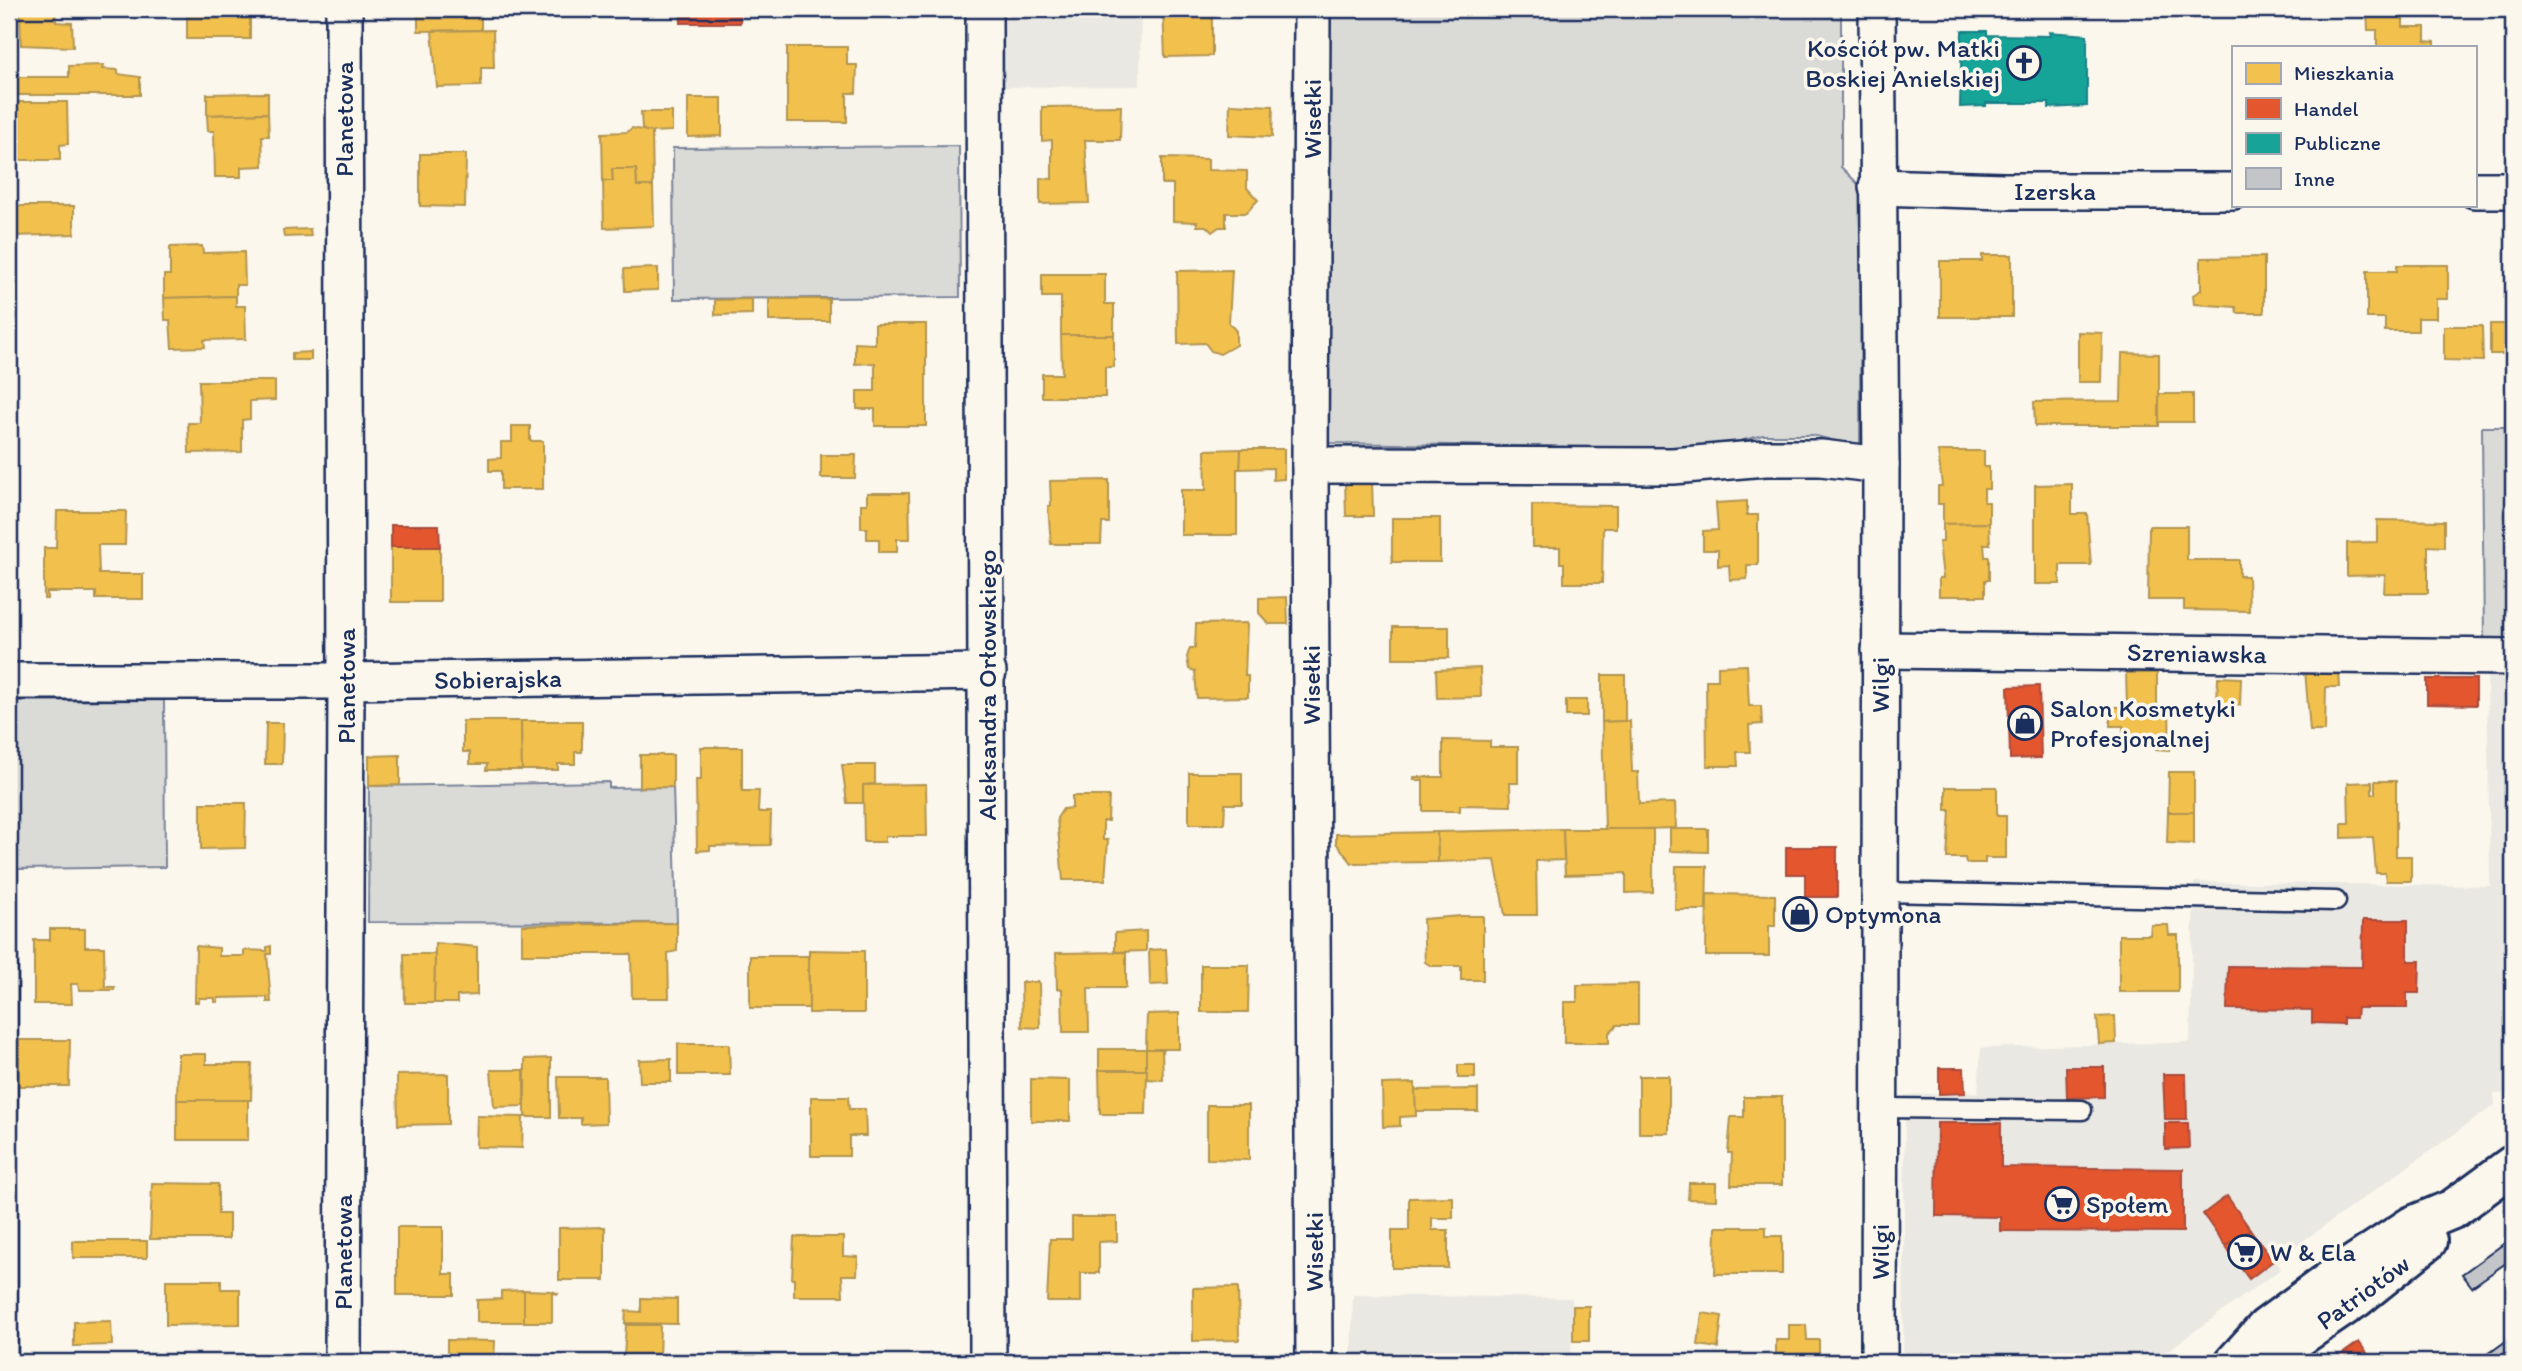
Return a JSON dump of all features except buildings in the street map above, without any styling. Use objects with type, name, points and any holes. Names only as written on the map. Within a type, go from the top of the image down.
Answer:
[{"type":"main road","name":"Patriotów","points":[[2235,1362],[2266,1328],[2338,1275],[2412,1226],[2452,1209],[2513,1165]]},
{"type":"main road","name":"Patriotów","points":[[2262,1362],[2333,1315],[2420,1250],[2452,1209]]},
{"type":"street","name":"Planetowa","points":[[343,1362],[346,681],[344,9]]},
{"type":"street","name":"Aleksandra Orłowskiego","points":[[984,9],[988,1362]]},
{"type":"street","name":"Wisełki","points":[[1312,9],[1310,465],[1314,1362]]},
{"type":"street","name":"Wilgi","points":[[1877,9],[1881,465],[1879,1362]]},
{"type":"street","name":"Izerska","points":[[1877,187],[2004,191],[2232,191]]},
{"type":"street","points":[[2476,190],[2513,190]]},
{"type":"street","points":[[1310,465],[1672,466],[1765,458],[1821,458],[1881,465]]},
{"type":"street","name":"Szreniawska","points":[[1880,650],[2513,657]]},
{"type":"street","name":"Sobierajska","points":[[9,681],[346,681],[988,672]]},
{"type":"lane","points":[[1879,892],[2336,901]]},
{"type":"lane","points":[[1880,1108],[2082,1110]]},
{"type":"shaded area","points":[[1002,9],[1141,9],[1140,86],[1002,87]]},
{"type":"shaded area","points":[[1328,9],[1841,9],[1841,167],[1861,187],[1860,447],[1812,435],[1763,435],[1709,449],[1329,443]]},
{"type":"shaded area","points":[[959,146],[960,297],[674,299],[673,148]]},
{"type":"shaded area","points":[[2482,427],[2513,427],[2513,643],[2484,642]]},
{"type":"shaded area","points":[[2487,671],[2513,672],[2513,1093],[2494,1094],[2495,1105],[2276,1260],[2281,1269],[2152,1362],[1903,1362],[1905,1095],[1978,1092],[1981,1048],[2190,1042],[2194,882],[2490,886]]},
{"type":"shaded area","points":[[164,700],[165,867],[18,869],[18,1362],[9,1362],[9,701]]},
{"type":"shaded area","points":[[609,782],[609,788],[673,787],[677,923],[368,922],[369,786]]},
{"type":"shaded area","points":[[1353,1295],[1572,1298],[1571,1362],[1351,1362]]},
{"type":"place","name":"Kościół pw. Matki Boskiej Anielskiej","points":[[2024,63]]},
{"type":"place","name":"Salon Kosmetyki Profesjonalnej","points":[[2025,723]]},
{"type":"place","name":"Optymona","points":[[1800,914]]},
{"type":"place","name":"Społem","points":[[2062,1204]]},
{"type":"place","name":"W & Ela","points":[[2245,1252]]}]
